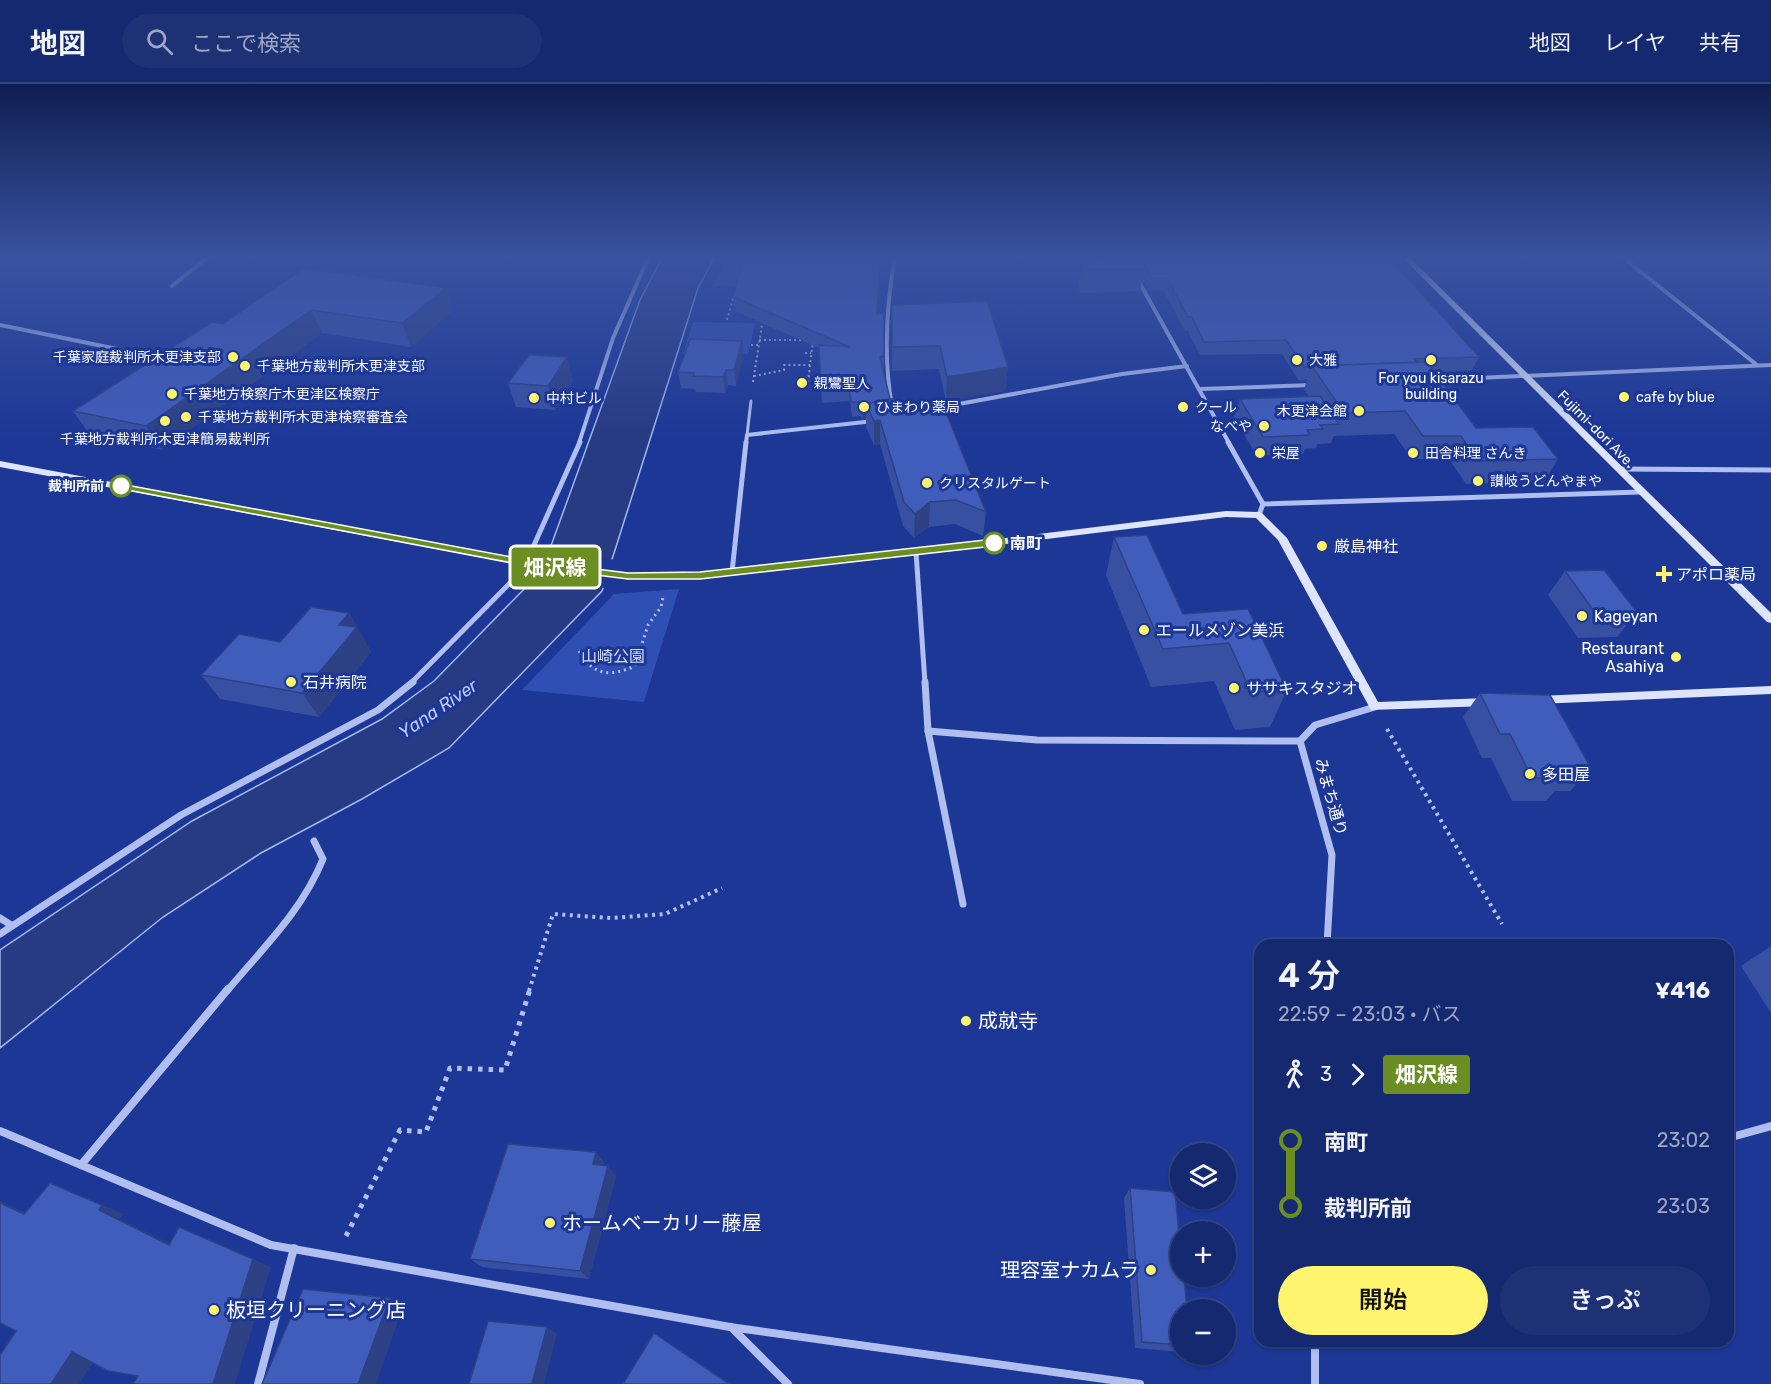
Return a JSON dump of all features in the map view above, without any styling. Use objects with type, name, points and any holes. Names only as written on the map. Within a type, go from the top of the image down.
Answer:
[{"type":"street","points":[[0,934],[181,815],[378,710],[419,677],[529,563],[575,457],[613,338],[622,317]]},
{"type":"street","points":[[886,317],[884,345],[894,416]]},
{"type":"street","points":[[1159,317],[1201,389],[1261,510],[1282,538],[1375,707],[1502,701]]},
{"type":"street","name":"Fujimi-dori Ave.","points":[[1465,317],[1771,619]]},
{"type":"street","points":[[1697,317],[1757,365]]},
{"type":"street","points":[[0,325],[161,358]]},
{"type":"street","points":[[1428,380],[1771,365]]},
{"type":"street","points":[[929,410],[1122,374],[1187,366]]},
{"type":"street","points":[[1201,389],[1320,384]]},
{"type":"street","points":[[732,572],[747,435],[862,424],[884,418]]},
{"type":"street","points":[[0,464],[529,563],[628,576],[732,572],[1261,510],[1640,492]]},
{"type":"street","points":[[1618,470],[1771,470]]},
{"type":"street","points":[[916,552],[928,731],[963,904]]},
{"type":"street","points":[[1525,700],[1771,690]]},
{"type":"street","name":"みまち通り","points":[[1327,939],[1332,855],[1300,741],[1315,725],[1375,707]]},
{"type":"street","points":[[928,731],[1037,740],[1300,741]]},
{"type":"street","points":[[81,1165],[262,949],[294,917],[314,883],[322,859],[314,841]]},
{"type":"street","points":[[0,918],[11,925]]},
{"type":"street","points":[[1734,1136],[1771,1126]]},
{"type":"street","points":[[0,1131],[271,1245],[730,1327],[1140,1384]]},
{"type":"street","points":[[258,1384],[294,1248]]},
{"type":"street","points":[[730,1327],[788,1384]]},
{"type":"street","points":[[1315,1347],[1315,1384]]},
{"type":"lane","points":[[747,435],[752,401]]},
{"type":"path","points":[[752,401],[762,325]]},
{"type":"path","points":[[759,340],[813,340],[808,382]]},
{"type":"path","points":[[751,345],[758,345]]},
{"type":"path","points":[[805,353],[811,353]]},
{"type":"path","points":[[754,376],[784,370],[784,365],[810,365]]},
{"type":"path","points":[[579,651],[586,664],[602,674],[614,674],[634,666],[648,625],[661,607],[664,590]]},
{"type":"path","points":[[1375,707],[1502,924]]},
{"type":"path","points":[[336,1255],[400,1130],[426,1132],[450,1068],[505,1070],[553,914],[611,918],[665,914],[722,888]]},
{"type":"green space","points":[[693,322],[755,323],[748,354],[683,354]]},
{"type":"green space","name":"山崎公園","points":[[679,589],[644,702],[522,690],[614,594]]},
{"type":"water","name":"Yana River","points":[[634,317],[689,317],[602,591],[449,748],[362,799],[261,853],[163,917],[0,1048],[0,950],[192,821],[382,719],[434,681],[531,582],[552,543]]},
{"type":"pier","points":[[546,551],[616,560],[606,588],[528,583]]},
{"type":"building","points":[[234,317],[302,317],[146,426],[73,411],[212,322],[223,324]]},
{"type":"building","points":[[358,317],[410,317],[402,323]]},
{"type":"building","points":[[779,317],[884,317],[884,356],[880,357],[890,399],[862,405],[861,402],[851,402],[849,387],[821,388],[819,345],[850,347]]},
{"type":"building","points":[[892,317],[992,317],[1008,367],[947,377],[940,346],[892,347]]},
{"type":"building","points":[[1188,317],[1442,317],[1479,357],[1304,367],[1286,340],[1204,342],[1192,317]]},
{"type":"building","points":[[690,339],[742,341],[734,370],[726,370],[723,377],[693,376],[694,373],[678,372]]},
{"type":"building","points":[[529,355],[567,357],[548,386],[508,383]]},
{"type":"building","points":[[1427,362],[1476,428],[1533,427],[1558,459],[1478,461],[1461,436],[1423,436],[1405,411],[1344,413],[1312,366]]},
{"type":"building","points":[[1320,396],[1339,424],[1320,425],[1323,429],[1307,430],[1310,435],[1263,437],[1240,399]]},
{"type":"building","name":"クリスタルゲート","points":[[896,398],[898,405],[941,400],[986,512],[956,500],[930,502],[915,514],[904,502],[880,420],[874,421],[866,404]]},
{"type":"building","points":[[1147,535],[1183,614],[1248,609],[1287,690],[1251,692],[1229,643],[1163,649],[1114,537]]},
{"type":"building","points":[[1604,570],[1637,612],[1596,614],[1565,571]]},
{"type":"building","points":[[311,607],[349,613],[339,625],[357,627],[302,693],[201,675],[239,634],[280,642]]},
{"type":"building","points":[[1480,693],[1550,695],[1591,768],[1561,767],[1566,778],[1532,778],[1510,734],[1500,734]]},
{"type":"building","name":"ホームベーカリー藤屋","points":[[508,1144],[596,1152],[593,1164],[608,1166],[580,1271],[470,1259]]},
{"type":"building","points":[[50,1183],[102,1205],[99,1210],[169,1245],[179,1227],[253,1259],[213,1384],[133,1384],[138,1376],[108,1371],[72,1352],[51,1384],[0,1384],[0,1355],[16,1331],[0,1323],[0,1203],[24,1214]]},
{"type":"building","name":"理容室ナカムラ","points":[[1130,1188],[1170,1192],[1170,1209],[1177,1209],[1178,1221],[1170,1221],[1170,1287],[1185,1287],[1186,1299],[1170,1299],[1170,1344],[1142,1342]]},
{"type":"building","points":[[303,1289],[390,1298],[358,1384],[262,1384]]},
{"type":"building","points":[[488,1321],[547,1327],[532,1384],[469,1384]]},
{"type":"building","points":[[654,1333],[729,1384],[623,1384]]},
{"type":"bus line","name":"畑沢線","points":[[121,486],[533,564],[628,576],[700,575],[994,543]]},
{"type":"place","name":"千葉家庭裁判所木更津支部","points":[[233,357]]},
{"type":"place","name":"大雅","points":[[1297,360]]},
{"type":"place","name":"For you kisarazu building","points":[[1431,360]]},
{"type":"place","name":"千葉地方裁判所木更津支部","points":[[245,366]]},
{"type":"place","name":"親鸞聖人","points":[[802,383]]},
{"type":"place","name":"千葉地方検察庁木更津区検察庁","points":[[172,394]]},
{"type":"place","name":"cafe by blue","points":[[1624,397]]},
{"type":"place","name":"中村ビル","points":[[534,398]]},
{"type":"place","name":"ひまわり薬局","points":[[864,407]]},
{"type":"place","name":"クール","points":[[1183,407]]},
{"type":"place","name":"木更津会館","points":[[1359,411]]},
{"type":"place","name":"千葉地方裁判所木更津検察審査会","points":[[186,417]]},
{"type":"place","name":"千葉地方裁判所木更津簡易裁判所","points":[[165,421]]},
{"type":"place","name":"なべや","points":[[1264,426]]},
{"type":"place","name":"栄屋","points":[[1260,453]]},
{"type":"place","name":"田舎料理 さんき","points":[[1413,453]]},
{"type":"place","name":"讃岐うどんやまや","points":[[1478,481]]},
{"type":"place","name":"クリスタルゲート","points":[[927,483]]},
{"type":"place","name":"裁判所前","points":[[121,486]]},
{"type":"place","name":"南町","points":[[994,543]]},
{"type":"place","name":"厳島神社","points":[[1322,546]]},
{"type":"place","name":"アポロ薬局","points":[[1664,574]]},
{"type":"place","name":"Kageyan","points":[[1582,616]]},
{"type":"place","name":"エールメゾン美浜","points":[[1144,630]]},
{"type":"place","name":"Restaurant Asahiya","points":[[1676,657]]},
{"type":"place","name":"石井病院","points":[[291,682]]},
{"type":"place","name":"ササキスタジオ","points":[[1234,688]]},
{"type":"place","name":"多田屋","points":[[1530,774]]},
{"type":"place","name":"成就寺","points":[[966,1021]]},
{"type":"place","name":"ホームベーカリー藤屋","points":[[550,1223]]},
{"type":"place","name":"理容室ナカムラ","points":[[1151,1270]]},
{"type":"place","name":"板垣クリーニング店","points":[[214,1310]]}]
